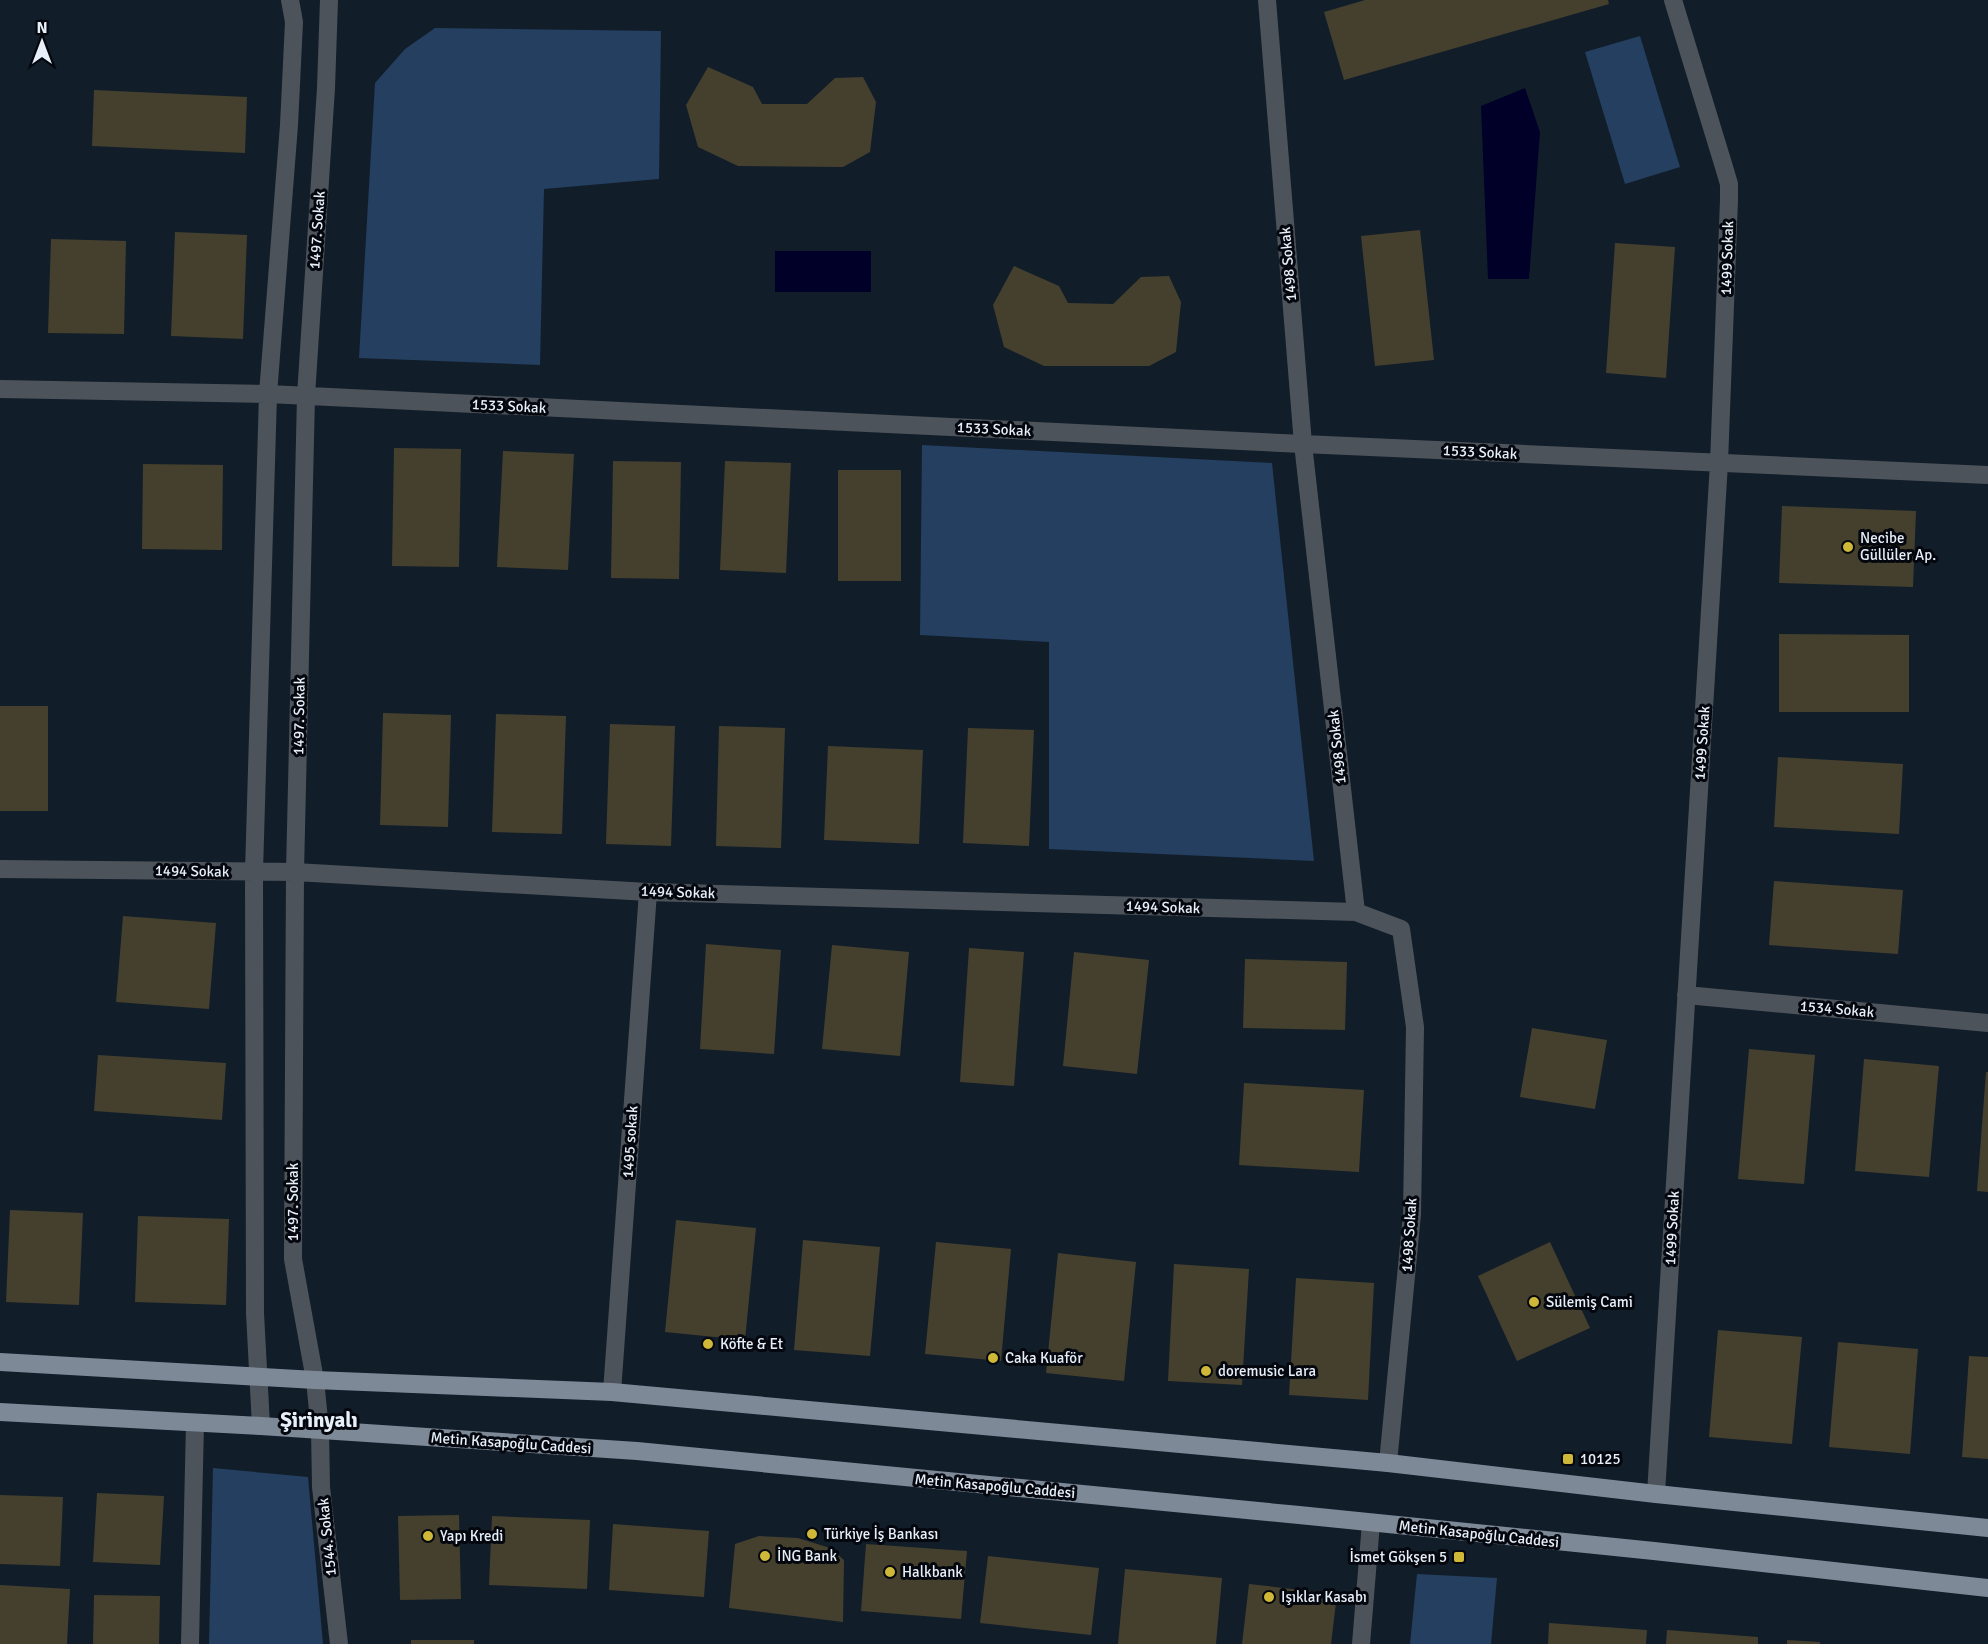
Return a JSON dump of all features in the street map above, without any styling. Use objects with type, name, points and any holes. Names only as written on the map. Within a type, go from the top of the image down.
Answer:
[{"type":"main road","points":[[0,1362],[315,1380],[612,1392],[1388,1463],[1656,1494],[1988,1527]]},
{"type":"main road","name":"Metin Kasapoğlu Caddesi","points":[[0,1413],[261,1426],[637,1451],[1654,1551],[1988,1588]]},
{"type":"street","points":[[261,1426],[255,1313],[254,872],[268,394],[289,125],[294,22],[290,0]]},
{"type":"street","name":"1497. Sokak","points":[[320,1430],[315,1380],[293,1259],[295,872],[306,396],[326,88],[329,0]]},
{"type":"street","name":"1498 Sokak","points":[[1267,0],[1303,444],[1356,912],[1401,929],[1415,1027],[1412,1214],[1388,1463]]},
{"type":"street","name":"1499 Sokak","points":[[1656,1494],[1719,463],[1729,184],[1673,0]]},
{"type":"street","name":"1533 Sokak","points":[[0,389],[268,394],[1988,475]]},
{"type":"street","name":"1494 Sokak","points":[[0,869],[295,872],[648,892],[1356,912]]},
{"type":"street","name":"1495 sokak","points":[[612,1392],[648,892]]},
{"type":"street","name":"1534 Sokak","points":[[1686,995],[1988,1023]]},
{"type":"street","points":[[190,1644],[195,1423]]},
{"type":"street","name":"1544. Sokak","points":[[320,1430],[321,1487],[339,1644]]},
{"type":"street","points":[[1362,1644],[1371,1523]]},
{"type":"shaded area","points":[[435,28],[661,31],[659,179],[544,189],[540,365],[359,358],[375,83],[405,49]]},
{"type":"shaded area","points":[[1640,36],[1680,167],[1625,184],[1585,52]]},
{"type":"shaded area","points":[[1525,88],[1540,132],[1529,279],[1488,279],[1481,106]]},
{"type":"shaded area","points":[[775,251],[871,251],[871,292],[775,292]]},
{"type":"shaded area","points":[[922,445],[1272,463],[1314,861],[1049,849],[1049,642],[920,635]]},
{"type":"shaded area","points":[[213,1468],[308,1477],[323,1644],[209,1644]]},
{"type":"shaded area","points":[[1417,1574],[1497,1578],[1491,1644],[1410,1644]]},
{"type":"building","points":[[1365,0],[1608,0],[1609,4],[1344,80],[1324,12]]},
{"type":"building","points":[[708,67],[753,87],[762,104],[807,104],[835,78],[863,77],[876,102],[870,152],[843,167],[738,166],[698,147],[686,105]]},
{"type":"building","points":[[94,90],[247,97],[245,153],[92,146]]},
{"type":"building","points":[[1420,230],[1434,360],[1375,366],[1361,236]]},
{"type":"building","points":[[175,232],[247,235],[243,339],[171,336]]},
{"type":"building","points":[[51,239],[126,241],[124,334],[48,333]]},
{"type":"building","points":[[1615,243],[1675,247],[1666,378],[1606,373]]},
{"type":"building","points":[[1014,266],[1059,286],[1068,303],[1113,304],[1141,277],[1169,276],[1181,302],[1176,352],[1149,366],[1044,366],[1004,347],[993,305]]},
{"type":"building","points":[[394,448],[461,449],[459,567],[392,566]]},
{"type":"building","points":[[503,451],[574,454],[568,570],[497,567]]},
{"type":"building","points":[[613,461],[681,462],[679,579],[611,578]]},
{"type":"building","points":[[725,461],[791,463],[786,573],[720,570]]},
{"type":"building","points":[[143,464],[223,465],[222,550],[142,549]]},
{"type":"building","points":[[838,470],[901,470],[901,581],[838,581]]},
{"type":"building","name":"Necibe Güllüler Ap.","points":[[1782,506],[1916,511],[1913,587],[1779,583]]},
{"type":"building","points":[[1779,634],[1909,635],[1909,712],[1779,712]]},
{"type":"building","points":[[0,706],[48,706],[48,811],[0,811]]},
{"type":"building","points":[[383,713],[451,715],[448,827],[380,825]]},
{"type":"building","points":[[496,714],[566,716],[562,834],[492,832]]},
{"type":"building","points":[[610,724],[675,726],[671,846],[606,844]]},
{"type":"building","points":[[719,726],[785,728],[781,848],[716,846]]},
{"type":"building","points":[[968,728],[1034,730],[1029,846],[963,843]]},
{"type":"building","points":[[828,746],[923,750],[919,844],[824,840]]},
{"type":"building","points":[[1778,757],[1903,764],[1899,834],[1774,827]]},
{"type":"building","points":[[1774,881],[1903,890],[1898,954],[1769,945]]},
{"type":"building","points":[[123,916],[216,923],[209,1009],[116,1002]]},
{"type":"building","points":[[706,944],[781,950],[774,1054],[700,1049]]},
{"type":"building","points":[[832,945],[909,952],[900,1056],[822,1049]]},
{"type":"building","points":[[969,948],[1024,952],[1014,1086],[960,1082]]},
{"type":"building","points":[[1074,952],[1149,960],[1137,1074],[1063,1066]]},
{"type":"building","points":[[1245,959],[1347,962],[1345,1030],[1243,1028]]},
{"type":"building","points":[[1532,1028],[1607,1040],[1595,1109],[1520,1097]]},
{"type":"building","points":[[1749,1049],[1815,1055],[1804,1184],[1738,1179]]},
{"type":"building","points":[[98,1055],[226,1063],[222,1120],[94,1111]]},
{"type":"building","points":[[1864,1059],[1939,1066],[1929,1177],[1855,1171]]},
{"type":"building","points":[[1986,1072],[1988,1072],[1988,1192],[1977,1191]]},
{"type":"building","points":[[1244,1083],[1364,1090],[1359,1172],[1239,1165]]},
{"type":"building","points":[[10,1210],[83,1213],[79,1305],[6,1302]]},
{"type":"building","points":[[138,1216],[229,1219],[226,1305],[135,1302]]},
{"type":"building","points":[[676,1220],[756,1228],[745,1340],[665,1332]]},
{"type":"building","points":[[803,1240],[880,1247],[870,1356],[794,1350]]},
{"type":"building","points":[[936,1242],[1011,1249],[1001,1361],[925,1354]]},
{"type":"building","name":"Sülemiş Cami","points":[[1550,1242],[1590,1328],[1517,1361],[1478,1276]]},
{"type":"building","points":[[1058,1253],[1136,1262],[1124,1381],[1046,1373]]},
{"type":"building","points":[[1174,1264],[1249,1269],[1242,1385],[1168,1381]]},
{"type":"building","points":[[1296,1278],[1374,1283],[1368,1400],[1289,1395]]},
{"type":"building","points":[[1718,1330],[1802,1337],[1792,1444],[1709,1437]]},
{"type":"building","points":[[1838,1342],[1918,1349],[1910,1454],[1829,1447]]},
{"type":"building","points":[[1969,1356],[1988,1357],[1988,1459],[1962,1457]]},
{"type":"building","points":[[97,1493],[164,1496],[160,1565],[93,1562]]},
{"type":"building","points":[[0,1495],[63,1497],[60,1566],[0,1564]]},
{"type":"building","points":[[459,1515],[461,1599],[400,1600],[398,1516]]},
{"type":"building","points":[[492,1516],[590,1520],[587,1589],[489,1585]]},
{"type":"building","points":[[613,1524],[709,1531],[704,1597],[609,1590]]},
{"type":"building","points":[[759,1536],[798,1538],[830,1548],[844,1560],[843,1622],[729,1608],[735,1544]]},
{"type":"building","points":[[866,1544],[967,1551],[961,1619],[861,1611]]},
{"type":"building","points":[[988,1556],[1099,1568],[1091,1635],[980,1623]]},
{"type":"building","points":[[1125,1569],[1222,1578],[1216,1644],[1118,1644]]},
{"type":"building","points":[[1249,1584],[1337,1594],[1331,1644],[1242,1644]]},
{"type":"building","points":[[0,1585],[70,1589],[67,1644],[0,1644]]},
{"type":"building","points":[[94,1595],[160,1596],[159,1644],[93,1644]]},
{"type":"building","points":[[1549,1623],[1647,1630],[1646,1644],[1548,1644]]},
{"type":"building","points":[[1667,1630],[1758,1637],[1758,1644],[1666,1644]]},
{"type":"building","points":[[411,1640],[474,1640],[474,1644],[411,1644]]},
{"type":"building","points":[[1787,1640],[1820,1642],[1820,1644],[1787,1644]]},
{"type":"place","name":"Necibe Güllüler Ap.","points":[[1848,547]]},
{"type":"place","name":"Sülemiş Cami","points":[[1534,1302]]},
{"type":"place","name":"Köfte & Et","points":[[708,1344]]},
{"type":"place","name":"Caka Kuaför","points":[[993,1358]]},
{"type":"place","name":"doremusic Lara","points":[[1206,1371]]},
{"type":"place","name":"10125","points":[[1568,1459]]},
{"type":"place","name":"Türkiye İş Bankası","points":[[812,1534]]},
{"type":"place","name":"Yapı Kredi","points":[[428,1536]]},
{"type":"place","name":"İNG Bank","points":[[765,1556]]},
{"type":"place","name":"İsmet Gökşen 5","points":[[1459,1557]]},
{"type":"place","name":"Halkbank","points":[[890,1572]]},
{"type":"place","name":"Işıklar Kasabı","points":[[1269,1597]]},
{"type":"district","name":"Şirinyalı","points":[[319,1420]]}]
